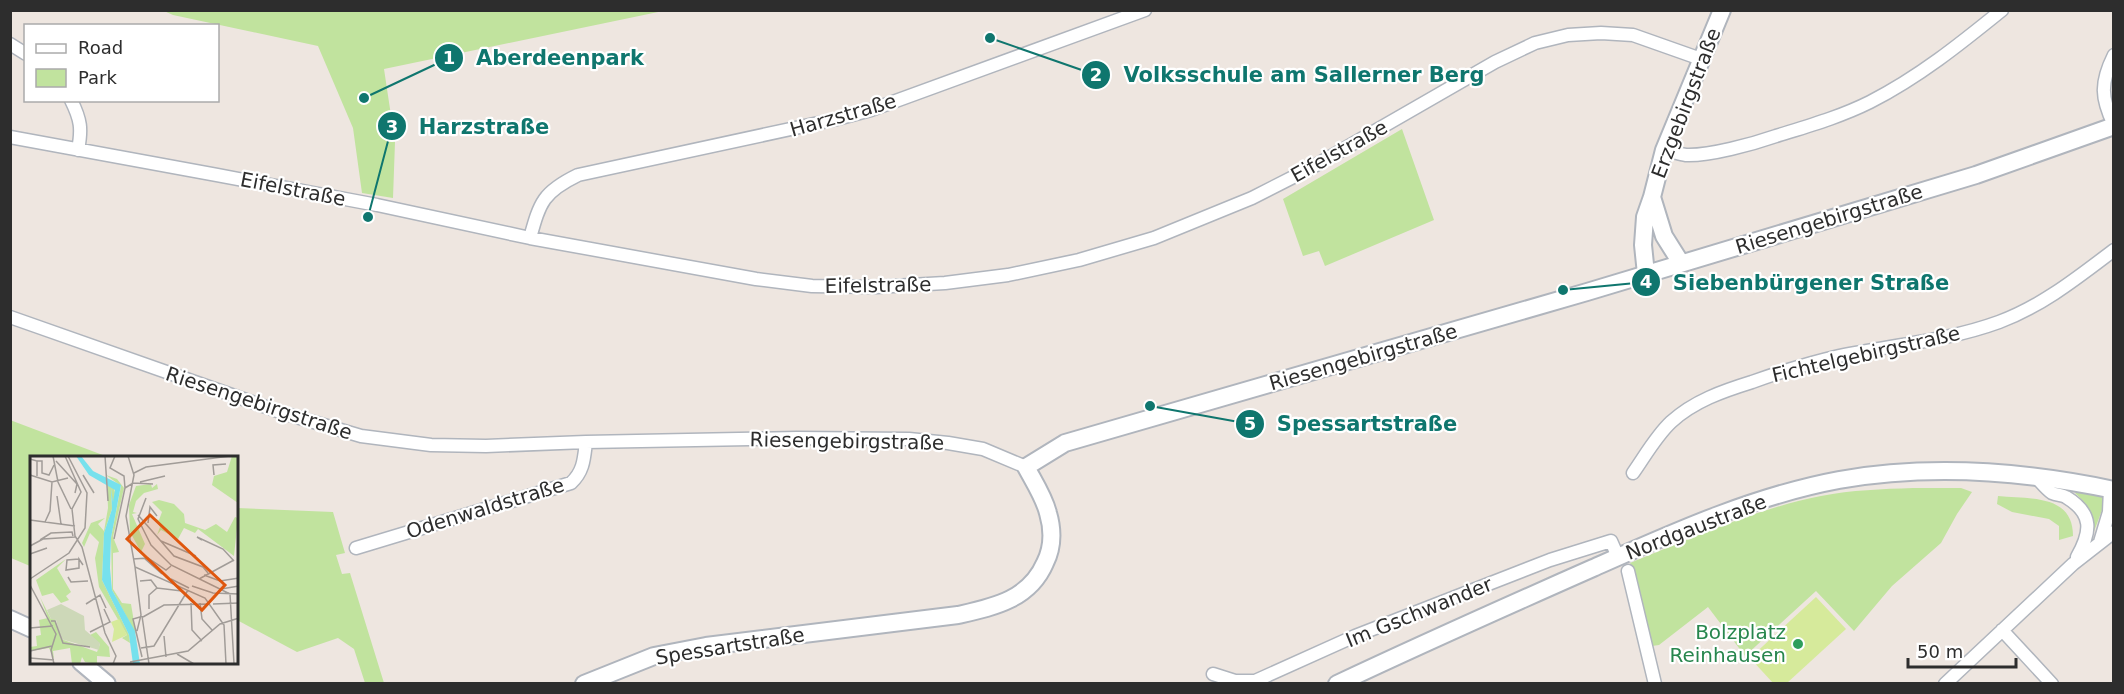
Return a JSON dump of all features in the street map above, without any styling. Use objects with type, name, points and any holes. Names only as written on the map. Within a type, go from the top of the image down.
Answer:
[{"type":"street","name":"Harzstraße","points":[[530,238],[539,207],[550,191],[578,175],[804,127],[871,110],[1145,10]]},
{"type":"street","name":"Erzgebirgstraße","points":[[1646,274],[1643,245],[1645,217],[1664,150],[1722,10]]},
{"type":"street","points":[[1664,150],[1687,155],[1726,149],[1830,120],[1910,80],[1938,61],[2002,10]]},
{"type":"street","name":"Eifelstraße","points":[[10,137],[378,205],[530,238],[756,279],[812,286],[876,287],[945,283],[1008,275],[1119,249],[1154,238],[1252,198],[1309,169],[1495,62],[1535,43],[1568,34],[1633,35],[1701,59]]},
{"type":"street","points":[[10,44],[24,53]]},
{"type":"street","points":[[2114,55],[2102,90],[2105,107],[2114,126]]},
{"type":"street","points":[[72,102],[80,119],[81,132],[78,150]]},
{"type":"street","name":"Riesengebirgstraße","points":[[10,317],[272,409],[361,436],[431,445],[486,446],[797,438],[909,440],[983,449],[1026,467],[1065,443],[1098,432],[1148,420],[1976,175],[2114,126]]},
{"type":"street","name":"Erzgebirgstraße","points":[[1652,197],[1664,236],[1682,263]]},
{"type":"street","name":"Fichtelgebirgstraße","points":[[1633,473],[1671,422],[1708,397],[1791,368],[1839,356],[1941,338],[1999,322],[2052,296],[2114,250]]},
{"type":"street","name":"Odenwaldstraße","points":[[356,548],[572,483],[579,476],[583,467],[586,442]]},
{"type":"street","name":"Spessartstraße","points":[[584,684],[654,656],[685,650],[958,615],[992,607],[1017,597],[1032,585],[1042,571],[1049,555],[1052,534],[1043,498],[1026,467]]},
{"type":"street","name":"Nordgaustraße","points":[[1337,684],[1618,557],[1752,502],[1838,480],[1932,472],[1979,472],[2035,476],[2112,490]]},
{"type":"street","points":[[2035,476],[2052,492],[2076,504],[2086,517],[2088,527],[2086,541],[2073,564]]},
{"type":"street","points":[[2100,543],[2109,512],[2112,490]]},
{"type":"street","points":[[1945,684],[2073,564],[2114,532]]},
{"type":"street","name":"Im Gschwander","points":[[1213,674],[1235,681],[1254,681],[1355,636],[1561,556],[1611,541],[1618,557]]},
{"type":"street","points":[[1628,571],[1655,684]]},
{"type":"street","points":[[10,619],[30,628]]},
{"type":"street","points":[[2002,630],[2052,684]]},
{"type":"street","points":[[82,664],[107,684]]},
{"type":"green space","points":[[164,11],[663,11],[384,69],[395,142],[393,198],[362,193],[353,128],[318,46],[173,15]]},
{"type":"green space","points":[[1402,129],[1434,220],[1325,266],[1319,251],[1303,256],[1283,199]]},
{"type":"green space","points":[[10,420],[105,456],[30,456],[30,566],[11,558]]},
{"type":"green space","points":[[1961,488],[1972,492],[1941,543],[1892,586],[1854,631],[1816,591],[1745,656],[1708,607],[1659,645],[1652,646],[1635,572],[1630,563],[1772,508],[1844,492]]},
{"type":"green space","points":[[2078,490],[2102,495],[2104,505],[2093,534],[2085,504],[2075,493]]},
{"type":"green space","points":[[1998,496],[2048,501],[2058,506],[2066,512],[2071,522],[2073,536],[2059,540],[2059,526],[2049,519],[2012,512],[1997,504]]},
{"type":"green space","points":[[238,508],[333,512],[345,553],[336,555],[342,574],[350,573],[384,683],[365,683],[354,649],[338,638],[297,652],[238,621]]},
{"type":"green space","name":"Bolzplatz Reinhausen","points":[[1816,597],[1846,629],[1787,683],[1773,683],[1750,658]]},
{"type":"place","name":"Volksschule am Sallerner Berg","points":[[990,38]]},
{"type":"place","name":"Aberdeenpark","points":[[364,98]]},
{"type":"place","name":"Harzstraße","points":[[368,217]]},
{"type":"place","name":"Siebenbürgener Straße","points":[[1563,290]]},
{"type":"place","name":"Spessartstraße","points":[[1150,406]]},
{"type":"place","name":"Bolzplatz Reinhausen","points":[[1798,644]]}]
